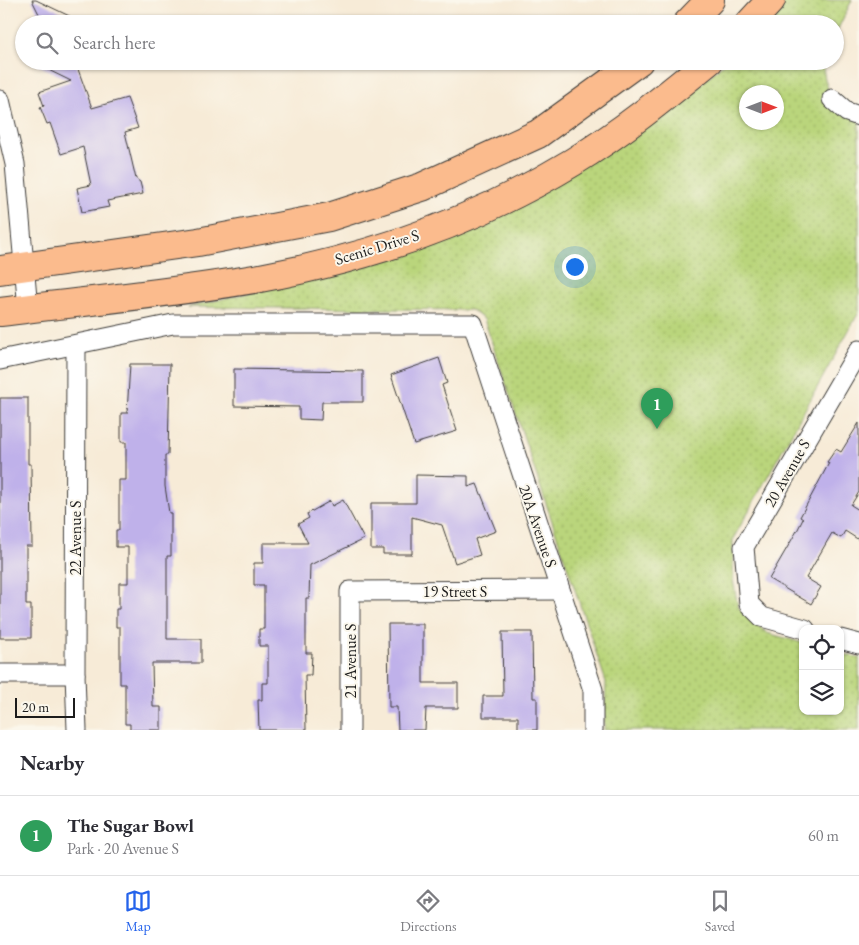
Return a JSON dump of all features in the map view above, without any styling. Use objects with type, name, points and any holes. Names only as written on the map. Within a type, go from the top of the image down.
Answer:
[{"type":"main road","points":[[696,15],[710,0]]},
{"type":"main road","points":[[757,15],[771,0]]},
{"type":"main road","points":[[12,269],[198,242],[329,217],[422,187],[538,134],[627,70]]},
{"type":"main road","name":"Scenic Drive S","points":[[0,312],[261,278],[324,263],[418,235],[496,203],[572,162],[621,130],[698,70]]},
{"type":"street","points":[[832,99],[847,112],[859,116]]},
{"type":"street","points":[[0,100],[15,164],[12,269],[28,309]]},
{"type":"street","name":"20A Avenue S","points":[[76,345],[173,324],[472,324],[593,690],[593,730]]},
{"type":"street","points":[[0,360],[76,345]]},
{"type":"street","name":"22 Avenue S","points":[[76,345],[75,674],[78,730]]},
{"type":"street","name":"20 Avenue S","points":[[799,628],[762,617],[749,604],[744,547],[859,350]]},
{"type":"street","name":"19 Street S","points":[[350,591],[560,590]]},
{"type":"street","name":"21 Avenue S","points":[[350,591],[350,730]]},
{"type":"street","points":[[844,640],[859,644]]},
{"type":"street","points":[[0,674],[75,674]]},
{"type":"green space","points":[[786,0],[852,0],[844,16],[772,15]]},
{"type":"green space","points":[[716,70],[824,70],[832,96],[859,119],[859,312],[733,539],[733,580],[738,607],[767,633],[799,642],[799,715],[844,715],[844,654],[859,658],[859,730],[604,730],[606,682],[484,319],[471,310],[188,307],[357,268],[697,88]]},
{"type":"building","points":[[32,0],[36,0],[67,15],[40,15]]},
{"type":"building","points":[[48,70],[78,70],[92,108],[127,98],[138,128],[125,132],[136,179],[140,182],[143,194],[107,201],[109,207],[82,212],[77,188],[91,185],[83,147],[61,154],[50,123],[47,124],[40,107],[44,106],[39,92],[71,81]]},
{"type":"building","points":[[439,358],[447,383],[442,385],[457,431],[414,444],[391,375]]},
{"type":"building","points":[[130,364],[170,364],[168,455],[165,455],[165,486],[169,513],[171,513],[171,556],[167,556],[167,639],[201,639],[201,663],[152,663],[153,707],[161,707],[161,730],[130,730],[130,724],[125,724],[125,684],[120,684],[120,627],[116,627],[116,609],[119,609],[119,583],[128,583],[128,547],[116,547],[116,530],[119,530],[119,480],[126,480],[126,442],[121,442],[121,413],[127,413]]},
{"type":"building","points":[[234,369],[363,371],[363,402],[322,402],[321,420],[299,419],[299,407],[234,406]]},
{"type":"building","points":[[0,398],[28,398],[28,464],[31,464],[32,546],[26,546],[26,605],[31,605],[31,638],[0,638]]},
{"type":"building","points":[[859,423],[859,492],[851,505],[859,510],[859,540],[845,531],[841,538],[832,533],[806,578],[821,587],[811,604],[769,579],[803,519],[800,517],[829,463],[827,462],[836,449],[841,452]]},
{"type":"building","points":[[416,475],[468,476],[468,487],[477,484],[496,531],[475,539],[480,555],[455,563],[442,525],[412,517],[412,554],[383,554],[383,549],[371,549],[371,503],[416,503]]},
{"type":"building","points":[[343,500],[364,539],[310,565],[309,598],[306,598],[306,653],[312,653],[311,675],[305,675],[306,730],[259,730],[258,700],[262,700],[262,683],[268,683],[268,646],[259,646],[259,629],[264,629],[264,585],[254,585],[254,563],[263,563],[263,543],[308,543],[298,524],[309,518],[307,514],[330,501],[332,506]]},
{"type":"building","points":[[388,624],[423,624],[423,683],[458,683],[458,708],[426,708],[425,730],[398,730],[397,707],[389,707]]},
{"type":"building","points":[[502,632],[532,632],[533,698],[537,698],[537,730],[518,730],[518,717],[483,717],[483,696],[503,696]]},
{"type":"place","name":"The Sugar Bowl","points":[[657,429]]}]
